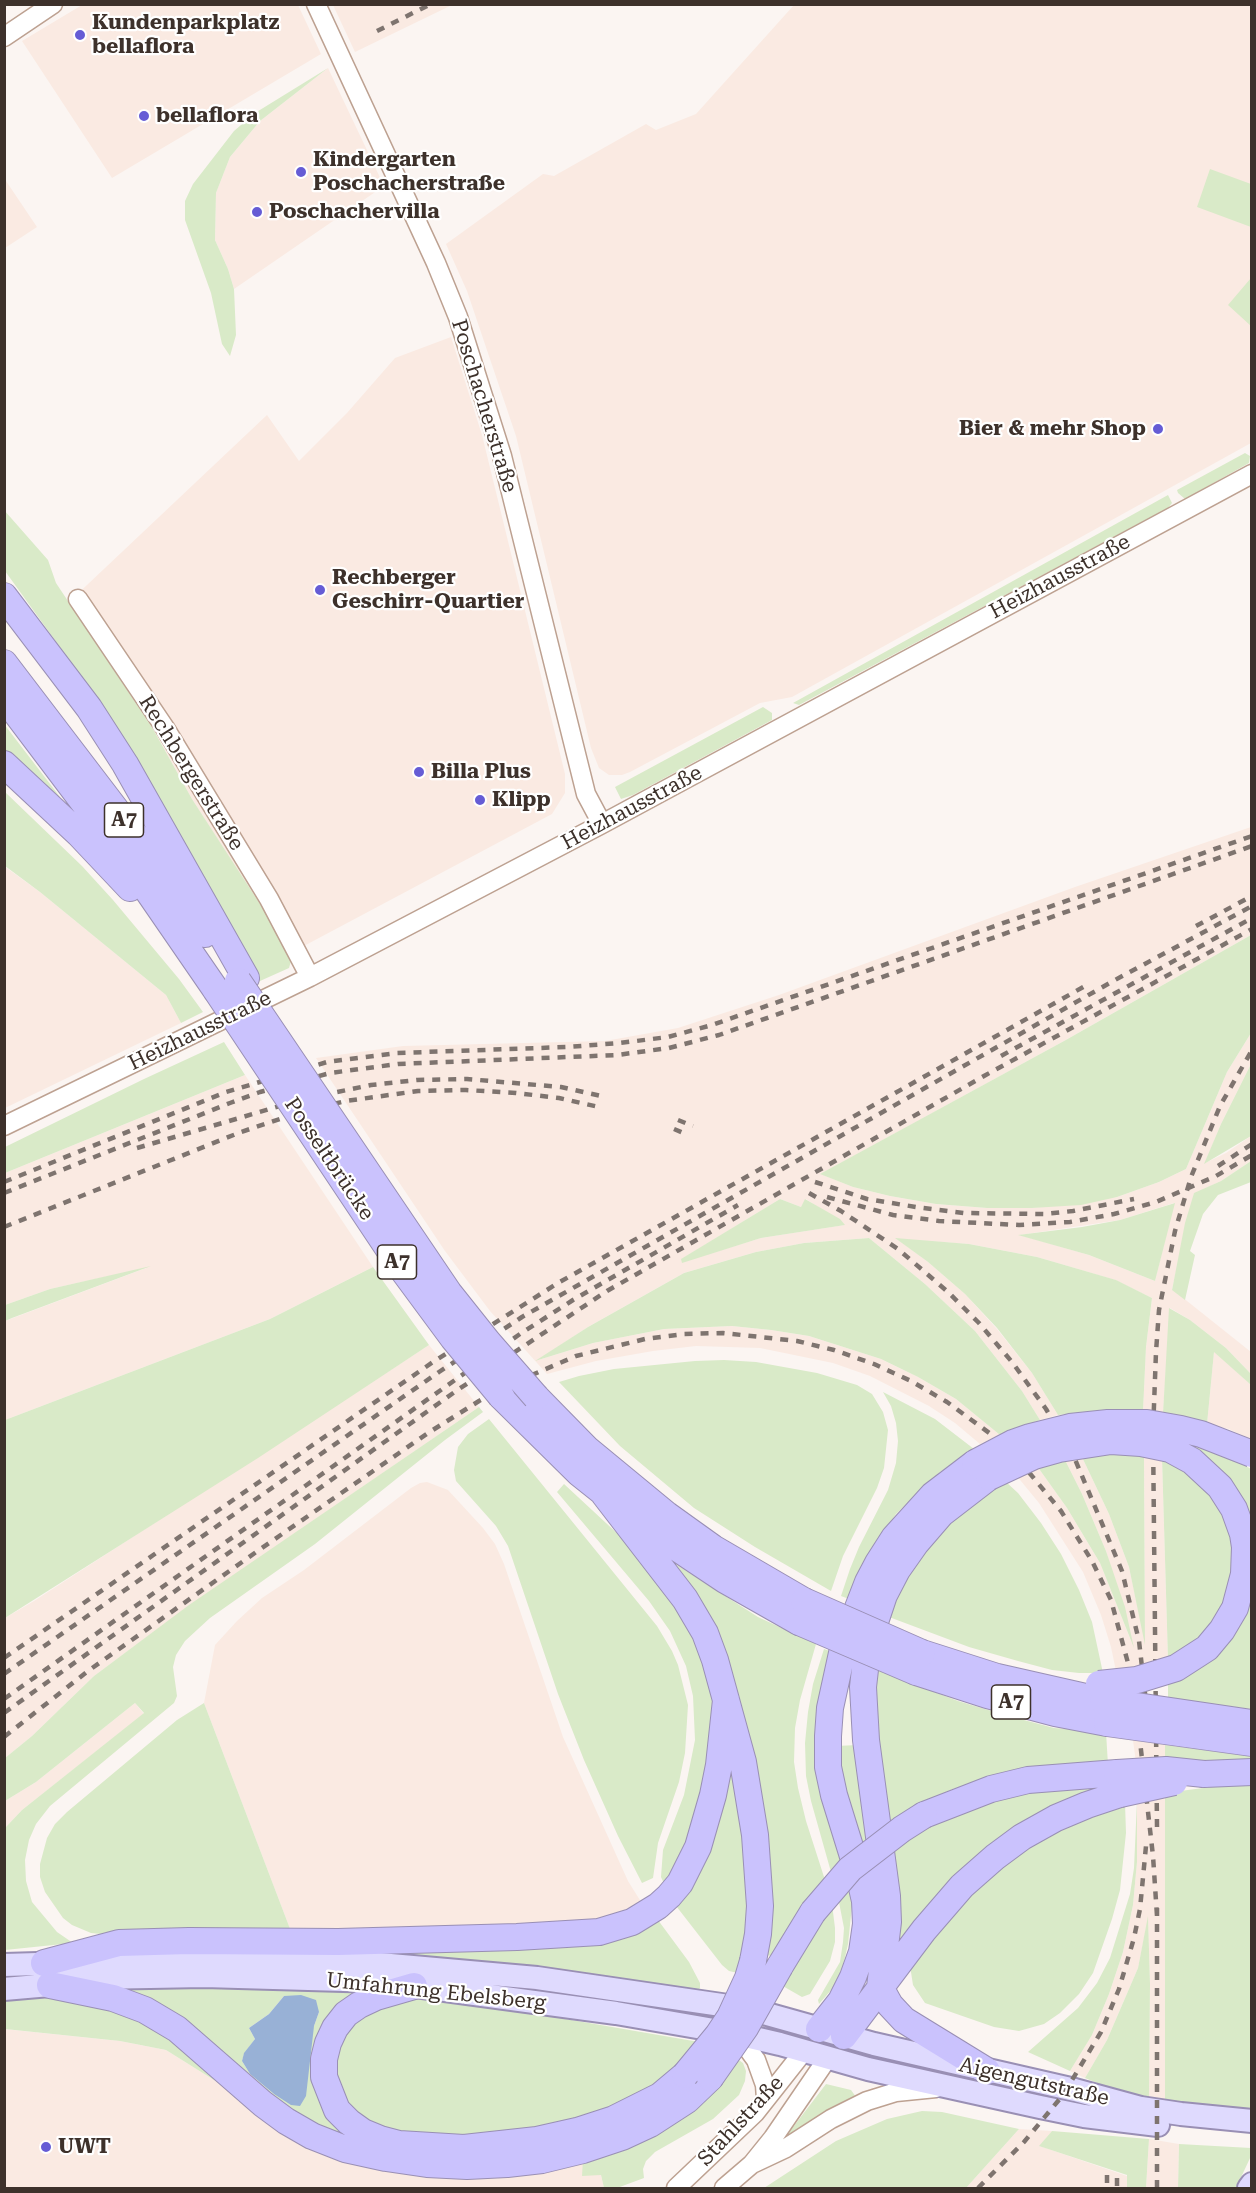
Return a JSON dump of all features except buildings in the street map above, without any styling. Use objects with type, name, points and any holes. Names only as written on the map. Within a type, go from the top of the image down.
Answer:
[{"type":"highway","points":[[4,596],[71,683],[125,764],[226,980]]},
{"type":"highway","name":"A7","points":[[4,663],[135,835],[226,980]]},
{"type":"highway","name":"A7","points":[[4,697],[121,852],[226,980]]},
{"type":"highway","points":[[4,764],[102,857],[154,919],[226,980]]},
{"type":"highway","name":"Posseltbrücke","points":[[226,980],[262,1017],[449,1293],[536,1397],[587,1449],[667,1515],[802,1611]]},
{"type":"highway","name":"Posseltbrücke","points":[[226,980],[402,1269],[453,1338],[513,1409],[604,1494]]},
{"type":"highway","points":[[987,2071],[904,2020],[890,2005],[880,1987],[886,1948],[887,1905],[862,1687],[868,1643],[884,1595],[915,1543],[982,1470],[1013,1443],[1044,1433],[1079,1426],[1108,1423],[1147,1424],[1201,1434],[1251,1454]]},
{"type":"highway","points":[[819,2029],[841,2001],[853,1977],[862,1952],[866,1924],[865,1901],[860,1879],[834,1795],[828,1767],[830,1708],[844,1644],[868,1582],[894,1538],[933,1495],[982,1470],[1023,1461],[1059,1449],[1101,1442],[1141,1443],[1170,1449],[1192,1461],[1220,1487],[1234,1509],[1244,1541],[1244,1574],[1237,1602],[1222,1630],[1207,1648],[1176,1668],[1137,1680],[1103,1703],[1044,1677],[988,1662],[921,1655]]},
{"type":"highway","points":[[47,1974],[145,2010],[177,2029],[263,2104],[286,2121],[312,2136],[345,2150],[417,2163],[468,2166],[542,2160],[584,2150],[622,2137],[650,2124],[687,2100],[718,2035],[730,2017],[753,1961],[758,1934],[759,1878],[750,1806],[743,1762],[705,1633],[686,1599],[604,1494]]},
{"type":"highway","name":"A7","points":[[604,1494],[662,1538],[725,1580],[921,1655]]},
{"type":"highway","name":"A7","points":[[802,1611],[869,1631],[921,1655],[987,1695],[1055,1713],[1103,1703],[1251,1722]]},
{"type":"highway","points":[[47,1974],[119,1943],[338,1942],[599,1932],[632,1922],[648,1913],[669,1896],[690,1866],[706,1823],[719,1765],[726,1700]]},
{"type":"highway","name":"A7","points":[[1103,1703],[1251,1743]]},
{"type":"highway","points":[[414,1986],[375,1997],[359,2005],[346,2014],[335,2028],[326,2051],[324,2077],[337,2110],[356,2127],[380,2139],[399,2144],[464,2148],[537,2140],[577,2131],[614,2119],[698,2076],[746,2028],[813,1912],[836,1883],[857,1863],[924,1815],[969,1796],[1028,1780],[1119,1783],[1166,1770],[1204,1774],[1251,1772]]},
{"type":"highway","points":[[844,2036],[924,1930],[955,1895],[995,1857],[1022,1837],[1056,1818],[1087,1805],[1119,1783]]},
{"type":"main road","name":"Umfahrung Ebelsberg","points":[[4,1989],[47,1974],[206,1959],[306,1960],[483,1972],[607,1987],[749,2009],[819,2029]]},
{"type":"main road","name":"Umfahrung Ebelsberg","points":[[4,1965],[47,1974],[95,1978],[211,1976],[378,1981],[616,2013],[737,2034],[827,2059]]},
{"type":"main road","name":"Aigengutstraße","points":[[819,2029],[1141,2108],[1251,2121]]},
{"type":"main road","points":[[804,2051],[819,2029]]},
{"type":"main road","points":[[827,2059],[844,2036]]},
{"type":"main road","name":"Aigengutstraße","points":[[827,2059],[1084,2116],[1251,2135]]},
{"type":"main road","points":[[1249,2188],[1251,2184]]},
{"type":"street","points":[[4,37],[53,4]]},
{"type":"street","name":"Poschacherstraße","points":[[316,4],[436,263],[462,328],[502,456],[586,794],[602,824]]},
{"type":"street","name":"Heizhausstraße","points":[[4,1126],[310,977],[602,824],[1251,474]]},
{"type":"street","name":"Rechbergerstraße","points":[[78,599],[165,728],[269,899],[310,977]]},
{"type":"street","points":[[737,2034],[756,2060],[765,2085],[766,2099]]},
{"type":"street","name":"Stahlstraße","points":[[676,2188],[755,2113],[804,2051]]},
{"type":"street","name":"Stahlstraße","points":[[728,2185],[752,2164],[787,2120],[827,2059]]},
{"type":"street","points":[[752,2164],[786,2148],[849,2109],[885,2094],[950,2087]]},
{"type":"street","points":[[711,2156],[728,2185]]},
{"type":"shaded area","name":"bellaflora","points":[[82,5],[298,5],[321,54],[112,178],[22,41]]},
{"type":"shaded area","points":[[333,5],[452,5],[355,52]]},
{"type":"shaded area","points":[[794,5],[1251,5],[1251,443],[792,697],[760,703],[630,772],[622,775],[609,775],[599,768],[591,748],[516,436],[467,291],[446,244],[543,174],[554,176],[646,124],[656,130],[696,114]]},
{"type":"shaded area","name":"Kindergarten Poschacherstraße","points":[[328,68],[384,186],[234,289],[215,240],[216,193],[230,157],[260,121]]},
{"type":"shaded area","points":[[4,178],[37,227],[5,248],[4,248]]},
{"type":"shaded area","points":[[451,337],[482,435],[565,774],[565,793],[552,814],[290,952],[192,799],[153,729],[69,602],[267,415],[299,461],[347,413],[395,358]]},
{"type":"shaded area","points":[[1251,827],[1251,935],[1064,1041],[821,1174],[853,1187],[890,1196],[936,1204],[987,1208],[1032,1208],[1117,1197],[1159,1182],[1186,1169],[1227,1072],[1251,1033],[1251,1064],[1221,1124],[1205,1163],[1226,1153],[1251,1136],[1251,1161],[1221,1181],[1194,1194],[1172,1289],[1251,1352],[1251,1374],[1226,1348],[1190,1320],[1170,1308],[1163,1413],[1143,1411],[1146,1347],[1152,1298],[1115,1280],[1037,1257],[969,1244],[897,1239],[965,1294],[1032,1373],[1058,1415],[1040,1420],[1022,1391],[975,1331],[925,1284],[869,1238],[804,1243],[756,1252],[684,1273],[588,1327],[538,1360],[593,1343],[664,1329],[732,1326],[809,1336],[881,1359],[918,1377],[956,1399],[1000,1435],[980,1444],[955,1423],[929,1406],[870,1376],[833,1363],[760,1348],[696,1346],[653,1351],[596,1361],[547,1374],[490,1311],[445,1251],[316,1058],[403,1046],[605,1041],[678,1028],[779,995],[1075,887]],"holes":[[[780,1199],[801,1207],[806,1199],[844,1225],[761,1238],[682,1262],[682,1259]],[[1174,1203],[1155,1281],[1089,1255],[1020,1235],[1120,1220]]]},
{"type":"shaded area","points":[[4,866],[40,892],[166,995],[181,1023],[5,1108]]},
{"type":"shaded area","points":[[245,1075],[373,1267],[270,1319],[5,1420],[5,1321],[146,1268],[50,1289],[5,1305],[5,1173]]},
{"type":"shaded area","points":[[429,1345],[479,1407],[189,1606],[94,1676],[32,1736],[5,1758],[5,1618]]},
{"type":"shaded area","points":[[1214,1351],[1251,1385],[1251,1440],[1229,1429],[1207,1424]]},
{"type":"shaded area","points":[[1144,1454],[1162,1458],[1168,1660],[1154,1665],[1116,1671],[1101,1615],[1083,1572],[1039,1503],[1016,1475],[1037,1466],[1067,1508],[1100,1563],[1132,1643],[1106,1551],[1064,1458],[1081,1455],[1109,1514],[1129,1567],[1145,1641]]},
{"type":"shaded area","points":[[427,1482],[448,1490],[495,1544],[504,1564],[563,1737],[628,1881],[643,1905],[593,1924],[292,1934],[204,1703],[215,1645],[262,1598],[304,1570],[411,1488]]},
{"type":"shaded area","points":[[135,1703],[144,1714],[22,1810],[5,1828],[5,1801],[36,1782]]},
{"type":"shaded area","points":[[1133,1740],[1165,1745],[1165,1762],[1136,1763]]},
{"type":"shaded area","points":[[1165,1793],[1165,2104],[1149,2102],[1148,1919],[1138,1968],[1107,2040],[1085,2078],[1070,2071],[1092,2035],[1123,1952],[1133,1905],[1137,1862],[1137,1801]]},
{"type":"shaded area","points":[[4,2029],[120,2041],[166,2050],[222,2085],[583,2159],[601,2175],[604,2188],[5,2188]]},
{"type":"shaded area","points":[[1019,2129],[1052,2131],[1040,2146],[1127,2176],[1127,2188],[966,2188]]},
{"type":"shaded area","points":[[1149,2139],[1179,2144],[1178,2188],[1146,2188]]},
{"type":"green space","points":[[328,68],[260,121],[230,157],[216,193],[215,240],[234,289],[236,335],[230,356],[222,344],[211,293],[185,220],[185,201],[193,184],[234,131],[255,113]]},
{"type":"green space","points":[[1210,169],[1251,184],[1251,227],[1197,207]]},
{"type":"green space","points":[[1251,278],[1251,326],[1228,305]]},
{"type":"green space","points":[[1245,453],[1250,456],[1249,463],[1185,499],[1178,493],[1177,490]]},
{"type":"green space","points":[[1168,495],[1172,503],[1168,508],[799,705],[793,703]]},
{"type":"green space","points":[[4,510],[48,560],[56,583],[153,729],[192,799],[282,938],[290,952],[289,968],[260,981],[240,951],[110,721],[5,571]]},
{"type":"green space","points":[[763,707],[772,713],[772,720],[633,795],[621,799],[615,787]]},
{"type":"green space","points":[[4,724],[70,810],[5,753]]},
{"type":"green space","points":[[5,792],[82,866],[113,900],[179,979],[203,1012],[181,1023],[166,995],[5,866]]},
{"type":"green space","points":[[1251,935],[1251,1033],[1227,1072],[1186,1169],[1159,1182],[1117,1197],[1081,1205],[1032,1208],[987,1208],[936,1204],[853,1187],[820,1174],[1064,1041]]},
{"type":"green space","points":[[224,1042],[245,1075],[5,1173],[5,1147]]},
{"type":"green space","points":[[1251,1064],[1251,1136],[1204,1164],[1221,1124]]},
{"type":"green space","points":[[1251,1161],[1251,1182],[1218,1195],[1203,1214],[1190,1251],[1195,1255],[1185,1300],[1172,1290],[1185,1223],[1194,1193],[1221,1181]]},
{"type":"green space","points":[[780,1199],[801,1207],[805,1199],[840,1219],[845,1225],[761,1238],[682,1263],[681,1259]]},
{"type":"green space","points":[[1175,1203],[1155,1281],[1089,1255],[1018,1235],[1120,1220]]},
{"type":"green space","points":[[869,1238],[925,1284],[975,1331],[1022,1391],[1040,1420],[1000,1435],[956,1399],[881,1359],[809,1336],[771,1330],[732,1326],[664,1329],[593,1343],[535,1361],[588,1327],[684,1273],[756,1252],[804,1243]]},
{"type":"green space","points":[[895,1238],[969,1244],[1037,1257],[1116,1280],[1152,1298],[1146,1347],[1143,1411],[1104,1410],[1058,1415],[1032,1373],[997,1328],[965,1294],[928,1262]]},
{"type":"green space","points":[[151,1266],[5,1321],[5,1305],[50,1289]]},
{"type":"green space","points":[[373,1267],[429,1345],[258,1458],[5,1618],[5,1420],[270,1319]]},
{"type":"green space","points":[[1169,1308],[1190,1320],[1226,1348],[1251,1374],[1251,1385],[1214,1352],[1207,1424],[1163,1413]]},
{"type":"green space","points":[[724,1360],[756,1362],[817,1373],[857,1385],[872,1394],[883,1412],[888,1430],[884,1468],[877,1488],[843,1556],[831,1591],[694,1508],[620,1446],[559,1382],[614,1369]]},
{"type":"green space","points":[[883,1392],[935,1419],[974,1449],[940,1472],[896,1514],[872,1551],[849,1599],[841,1596],[850,1569],[888,1490],[896,1463],[898,1441],[896,1423],[891,1406]]},
{"type":"green space","points":[[479,1407],[483,1412],[315,1544],[210,1618],[185,1641],[176,1655],[173,1667],[177,1696],[174,1703],[50,1806],[36,1824],[29,1840],[25,1860],[26,1881],[32,1902],[57,1932],[73,1943],[5,1950],[5,1828],[22,1810],[144,1713],[135,1703],[36,1782],[5,1801],[5,1758],[32,1736],[94,1676],[189,1605]]},
{"type":"green space","points":[[489,1419],[657,1626],[678,1665],[688,1705],[685,1753],[679,1782],[658,1843],[653,1878],[642,1883],[584,1760],[558,1694],[508,1546],[496,1526],[456,1481],[454,1470],[458,1447],[468,1434]]},
{"type":"green space","points":[[1197,1445],[1251,1469],[1251,1529],[1196,1450]]},
{"type":"green space","points":[[1109,1452],[1144,1454],[1145,1645],[1129,1567],[1109,1514],[1081,1455]]},
{"type":"green space","points":[[1064,1458],[1106,1551],[1125,1607],[1134,1648],[1100,1563],[1067,1508],[1037,1466]]},
{"type":"green space","points":[[1162,1458],[1183,1468],[1200,1482],[1219,1504],[1231,1532],[1235,1557],[1233,1579],[1212,1626],[1191,1647],[1168,1660]]},
{"type":"green space","points":[[1005,1481],[1018,1493],[1061,1554],[1092,1622],[1103,1673],[1052,1670],[969,1647],[889,1617],[909,1572],[938,1532]]},
{"type":"green space","points":[[564,1484],[634,1549],[692,1624],[711,1680],[714,1709],[698,1828],[666,1888],[661,1877],[663,1850],[684,1795],[695,1740],[693,1696],[686,1666],[670,1631],[649,1601],[557,1492]]},
{"type":"green space","points":[[666,1558],[758,1617],[816,1644],[800,1700],[795,1728],[794,1762],[806,1821],[825,1880],[790,1925],[773,1956],[764,1955],[761,1819]]},
{"type":"green space","points":[[1251,1590],[1251,1709],[1168,1698],[1168,1683]]},
{"type":"green space","points":[[824,1649],[835,1653],[829,1820],[840,1861],[831,1872],[806,1776],[805,1743],[808,1712],[813,1684]]},
{"type":"green space","points":[[874,1669],[958,1701],[1005,1715],[1054,1728],[1106,1732],[1108,1765],[990,1777],[920,1803],[886,1825],[877,1769]]},
{"type":"green space","points":[[204,1703],[292,1934],[101,1934],[91,1933],[72,1925],[63,1918],[45,1892],[40,1877],[40,1864],[47,1838],[55,1824],[177,1720]]},
{"type":"green space","points":[[858,1745],[869,1838],[861,1845],[852,1819],[836,1746]]},
{"type":"green space","points":[[1165,1745],[1251,1756],[1251,1759],[1165,1762]]},
{"type":"green space","points":[[731,1754],[752,1893],[742,1974],[729,1971],[722,1965],[673,1902]]},
{"type":"green space","points":[[1117,1780],[1076,1799],[895,1956],[888,1850],[921,1829],[1000,1794]]},
{"type":"green space","points":[[1251,1784],[1251,2114],[1165,2104],[1165,1793]]},
{"type":"green space","points":[[1137,1801],[1137,1862],[1133,1905],[1123,1952],[1092,2035],[1070,2071],[1028,2052],[1078,2008],[1097,1983],[1110,1958],[1130,1894],[1134,1868]]},
{"type":"green space","points":[[1125,1803],[1126,1833],[1120,1890],[1112,1919],[1093,1973],[1079,1994],[1060,2013],[1044,2024],[1019,2031],[994,2027],[925,2003],[913,1985],[910,1966],[947,1915],[1020,1851],[1057,1830]]},
{"type":"green space","points":[[849,1886],[852,1906],[843,1966],[832,1989],[819,2004],[818,2000],[840,1962],[844,1928],[838,1897]]},
{"type":"green space","points":[[832,1904],[835,1942],[830,1961],[810,1994],[802,1997],[781,1985]]},
{"type":"green space","points":[[655,1916],[689,1962],[700,1983],[697,1992],[295,1952]]},
{"type":"green space","points":[[1148,1916],[1149,2102],[1085,2078],[1107,2040],[1138,1968]]},
{"type":"green space","points":[[73,1985],[365,1986],[331,2023],[332,2113],[440,2154],[681,2098],[427,2159],[313,2126],[247,2080]],"holes":[[[284,1996],[319,2012],[314,2026],[274,2094],[250,2074],[242,2061],[244,2054],[255,2039],[249,2028],[269,2014]]]},
{"type":"green space","points":[[74,1996],[171,2031],[276,2129],[222,2085],[166,2050],[120,2041],[5,2029],[5,1997]]},
{"type":"green space","points":[[404,1999],[502,2008],[699,2042],[685,2063],[626,2107],[512,2138],[378,2131],[341,2099],[333,2051],[352,2019]]},
{"type":"green space","points":[[736,2058],[743,2063],[746,2071],[745,2081],[739,2095],[713,2119],[655,2152],[646,2161],[643,2169],[644,2178],[617,2188],[604,2188],[601,2175],[582,2176],[583,2159]]},
{"type":"green space","points":[[826,2084],[851,2090],[856,2097],[784,2139]]},
{"type":"green space","points":[[922,2111],[942,2112],[1019,2129],[966,2188],[764,2188],[836,2141],[887,2119]]},
{"type":"green space","points":[[1052,2131],[1149,2139],[1146,2188],[1127,2188],[1127,2175],[1039,2146]]},
{"type":"green space","points":[[1179,2144],[1251,2148],[1251,2156],[1236,2188],[1178,2188]]},
{"type":"water","points":[[301,1995],[316,2000],[319,2012],[314,2026],[306,2096],[300,2106],[291,2105],[274,2094],[250,2074],[242,2061],[244,2053],[255,2039],[249,2028],[269,2014],[284,1996]]},
{"type":"railway","points":[[377,31],[431,4]]},
{"type":"railway","points":[[4,1182],[226,1092],[327,1062],[397,1053],[620,1043],[668,1037],[712,1025],[1252,836]]},
{"type":"railway","points":[[4,1193],[230,1103],[260,1092],[330,1073],[398,1064],[617,1055],[669,1048],[719,1035],[1252,846]]},
{"type":"railway","points":[[1196,926],[1252,896]]},
{"type":"railway","points":[[4,1674],[439,1372],[522,1317],[1115,980],[1252,906]]},
{"type":"railway","points":[[1001,1056],[1252,918]]},
{"type":"railway","points":[[4,1713],[456,1391],[607,1291],[984,1076],[1252,929]]},
{"type":"railway","points":[[4,1658],[433,1362],[558,1283],[1085,986]]},
{"type":"railway","points":[[1157,1827],[1153,1432],[1159,1310],[1175,1231],[1191,1177],[1220,1106],[1252,1050]]},
{"type":"railway","points":[[137,1148],[304,1099],[371,1085],[417,1080],[467,1079],[561,1087],[601,1096]]},
{"type":"railway","points":[[4,1227],[241,1132],[304,1111],[346,1101],[418,1091],[466,1090],[559,1098],[599,1107]]},
{"type":"railway","points":[[678,1120],[693,1126]]},
{"type":"railway","points":[[674,1129],[688,1135]]},
{"type":"railway","points":[[1218,1166],[1252,1144]]},
{"type":"railway","points":[[827,1197],[893,1215],[939,1221],[1019,1225],[1070,1222],[1114,1214],[1156,1202],[1216,1176],[1252,1155]]},
{"type":"railway","points":[[815,1182],[867,1199],[964,1213],[1045,1214],[1134,1199]]},
{"type":"railway","points":[[809,1193],[841,1211],[898,1249],[948,1292],[979,1323],[1012,1362],[1046,1409],[1074,1457],[1122,1571],[1139,1641],[1149,1728]]},
{"type":"railway","points":[[4,1699],[520,1334],[573,1300],[738,1205]]},
{"type":"railway","points":[[4,1737],[88,1671],[259,1550],[428,1433],[511,1384],[576,1356],[645,1339],[684,1334],[723,1333],[797,1341],[834,1350],[874,1364],[911,1381],[947,1402],[992,1435],[1027,1470],[1061,1511],[1092,1561],[1111,1600],[1128,1663],[1135,1697],[1153,1856],[1157,1916]]},
{"type":"railway","points":[[978,2188],[1024,2142],[1063,2095],[1101,2032],[1119,1989],[1134,1938],[1140,1909],[1146,1846]]},
{"type":"railway","points":[[1157,1908],[1157,2188]]},
{"type":"railway","points":[[1107,2175],[1107,2188]]},
{"type":"railway","points":[[1117,2178],[1117,2188]]},
{"type":"place","name":"Kundenparkplatz bellaflora","points":[[80,35]]},
{"type":"place","name":"bellaflora","points":[[144,116]]},
{"type":"place","name":"Kindergarten Poschacherstraße","points":[[301,172]]},
{"type":"place","name":"Poschachervilla","points":[[257,212]]},
{"type":"place","name":"Bier & mehr Shop","points":[[1158,429]]},
{"type":"place","name":"Rechberger Geschirr-Quartier","points":[[320,590]]},
{"type":"place","name":"Billa Plus","points":[[419,772]]},
{"type":"place","name":"Klipp","points":[[480,800]]},
{"type":"place","name":"UWT","points":[[46,2147]]}]
